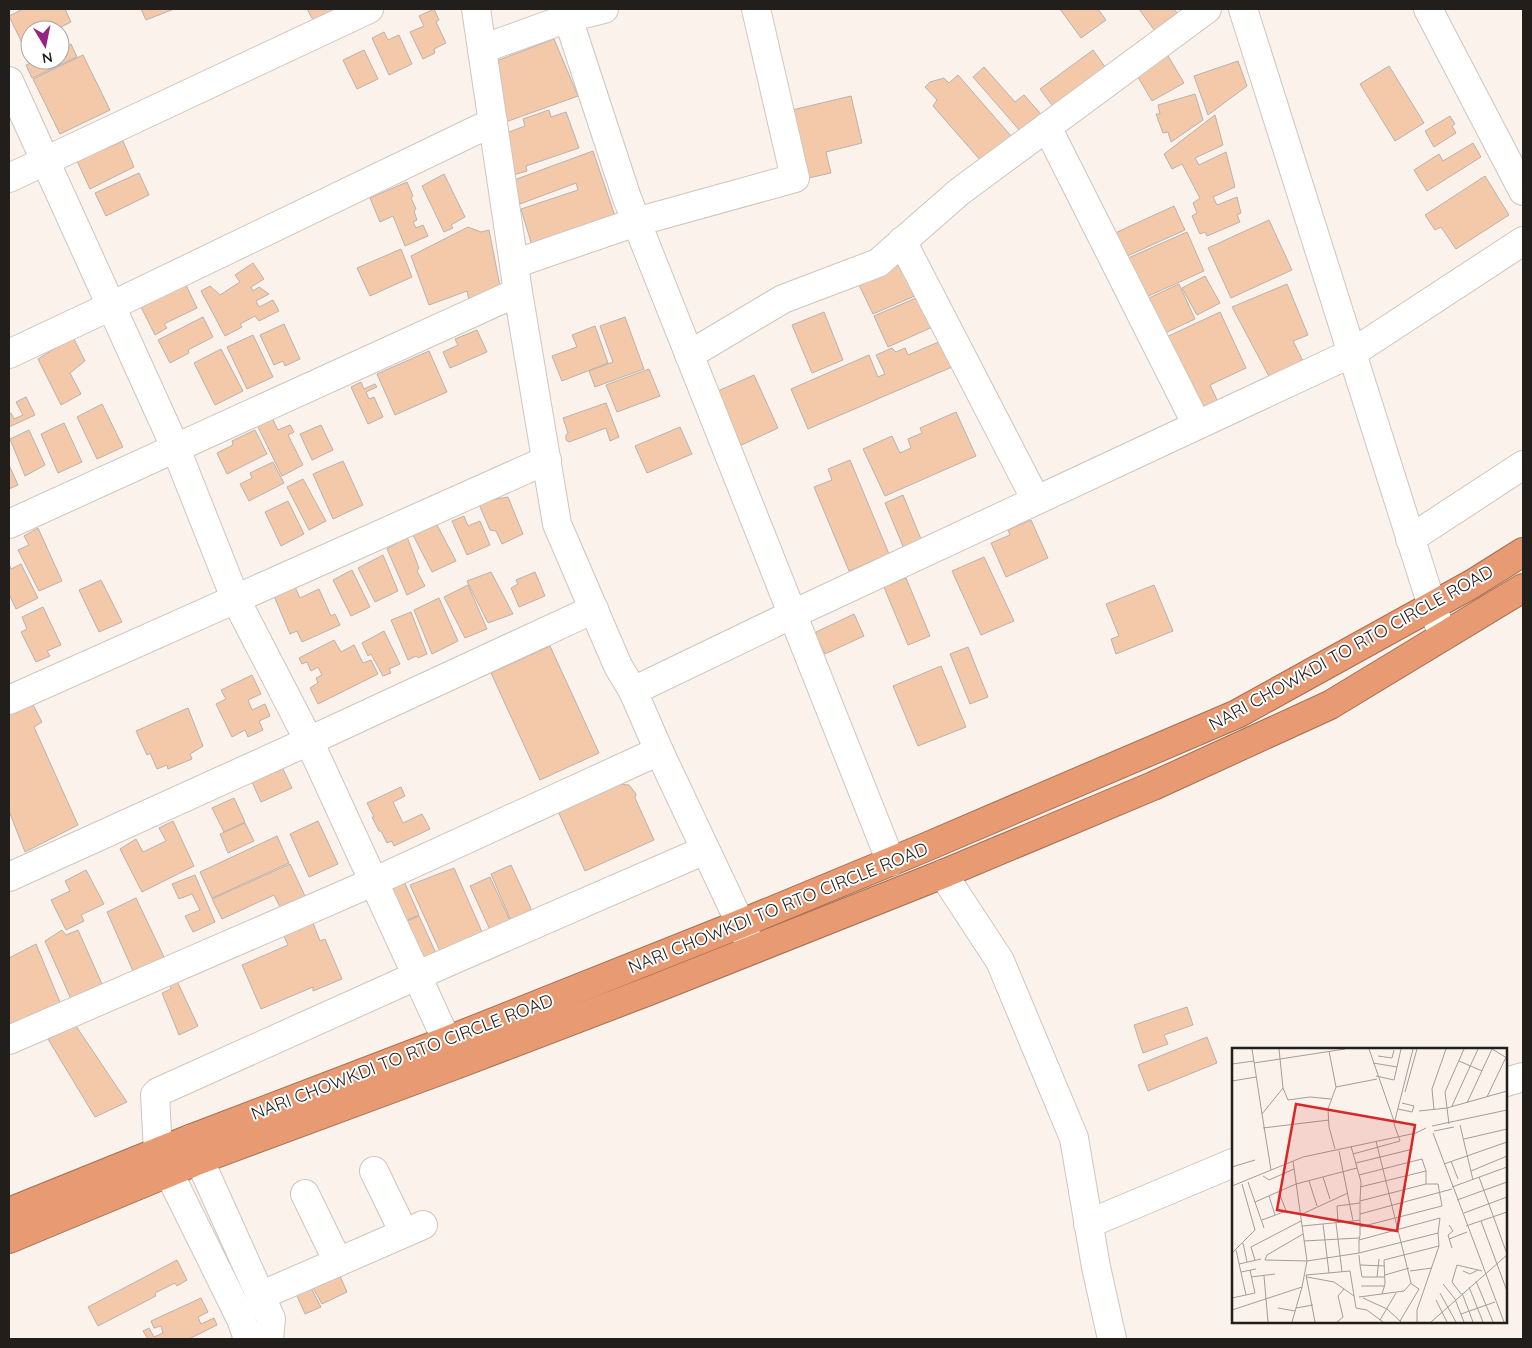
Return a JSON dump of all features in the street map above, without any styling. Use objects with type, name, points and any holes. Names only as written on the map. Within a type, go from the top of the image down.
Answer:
[{"type":"highway","name":"NARI CHOWKDI TO RTO CIRCLE ROAD","points":[[9,1212],[60,1204],[195,1149],[452,1053],[740,924],[891,862],[1237,714],[1472,584],[1523,552]]},
{"type":"highway","points":[[452,1053],[753,949],[943,874],[1153,786],[1330,705],[1523,588]]},
{"type":"highway","points":[[9,1239],[60,1204]]},
{"type":"street","points":[[9,178],[369,9]]},
{"type":"street","points":[[476,9],[518,292],[557,524],[618,666],[634,691],[659,751],[753,949]]},
{"type":"street","points":[[482,50],[568,18],[604,9]]},
{"type":"street","points":[[514,264],[636,222],[795,178],[756,9]]},
{"type":"street","points":[[689,355],[783,300],[878,263],[959,192],[1207,9]]},
{"type":"street","points":[[1243,9],[1410,539],[1444,636]]},
{"type":"street","points":[[1428,9],[1523,191]]},
{"type":"street","points":[[568,18],[626,198],[891,862]]},
{"type":"street","points":[[9,81],[176,449],[236,598],[309,741],[452,1053]]},
{"type":"street","points":[[9,354],[493,122]]},
{"type":"street","points":[[1047,127],[1197,425]]},
{"type":"street","points":[[902,241],[1036,500]]},
{"type":"street","points":[[634,691],[793,614],[1352,352],[1523,241]]},
{"type":"street","points":[[9,524],[518,292]]},
{"type":"street","points":[[9,700],[546,460]]},
{"type":"street","points":[[1410,539],[1523,465]]},
{"type":"street","points":[[9,877],[594,609]]},
{"type":"street","points":[[9,1040],[373,882],[659,751]]},
{"type":"street","points":[[157,1118],[195,1149],[271,1319],[255,1339],[241,1319],[163,1162],[157,1118],[155,1095],[416,976],[706,850]]},
{"type":"street","points":[[943,874],[1000,961],[1074,1138],[1096,1267],[1112,1339]]},
{"type":"street","points":[[1507,1082],[1523,1076]]},
{"type":"street","points":[[1088,1224],[1232,1164]]},
{"type":"street","points":[[260,1296],[413,1229],[374,1171]]},
{"type":"street","points":[[305,1194],[338,1262]]},
{"type":"building","points":[[23,9],[65,9],[71,22],[70,20],[20,20],[20,39],[9,16]]},
{"type":"building","points":[[141,9],[174,9],[146,20]]},
{"type":"building","points":[[307,9],[336,9],[313,20]]},
{"type":"building","points":[[434,9],[439,20],[436,22],[446,43],[434,49],[435,53],[423,59],[410,32],[424,26],[419,16]]},
{"type":"building","points":[[1060,9],[1098,9],[1106,20],[1081,38]]},
{"type":"building","points":[[1139,9],[1174,9],[1181,18],[1157,34]]},
{"type":"building","points":[[384,32],[388,40],[399,35],[412,64],[389,75],[372,38]]},
{"type":"building","points":[[554,39],[578,96],[500,124],[491,63]]},
{"type":"building","points":[[70,44],[77,57],[70,60]]},
{"type":"building","points":[[364,50],[378,79],[357,89],[343,60]]},
{"type":"building","points":[[1093,50],[1108,71],[1055,109],[1040,89]]},
{"type":"building","points":[[1167,54],[1184,83],[1152,101],[1135,72]]},
{"type":"building","points":[[83,55],[110,110],[60,134],[33,79],[52,70],[70,70],[70,61]]},
{"type":"building","points":[[1238,61],[1247,86],[1208,115],[1194,76]]},
{"type":"building","points":[[1389,66],[1424,123],[1395,141],[1360,84]]},
{"type":"building","points":[[984,67],[1015,102],[1024,95],[1041,114],[1021,132],[973,77]]},
{"type":"building","points":[[28,70],[49,70],[32,78]]},
{"type":"building","points":[[958,75],[1011,136],[981,161],[933,106],[937,100],[925,87],[930,82],[944,78],[949,83]]},
{"type":"building","points":[[1195,94],[1203,120],[1171,142],[1168,132],[1163,133],[1156,114],[1160,114],[1158,105]]},
{"type":"building","points":[[851,96],[862,143],[826,152],[831,173],[804,179],[788,111]]},
{"type":"building","points":[[549,110],[551,117],[566,112],[579,148],[526,166],[527,171],[510,176],[501,135],[525,126],[523,119]]},
{"type":"building","points":[[1215,115],[1223,145],[1195,158],[1199,165],[1226,152],[1235,187],[1213,197],[1217,205],[1237,197],[1241,213],[1237,215],[1240,222],[1207,236],[1205,232],[1200,234],[1192,216],[1197,213],[1193,203],[1200,198],[1182,164],[1172,169],[1164,154]]},
{"type":"building","points":[[1450,116],[1455,124],[1452,126],[1456,133],[1434,147],[1425,131]]},
{"type":"building","points":[[123,141],[134,167],[90,189],[77,161]]},
{"type":"building","points":[[1473,143],[1481,157],[1427,191],[1414,170],[1439,154],[1443,161]]},
{"type":"building","points":[[593,151],[617,222],[533,249],[521,209],[578,190],[576,183],[520,204],[514,180]]},
{"type":"building","points":[[139,173],[149,195],[106,216],[95,193]]},
{"type":"building","points":[[444,174],[465,217],[451,225],[453,228],[444,232],[422,186]]},
{"type":"building","points":[[1485,176],[1509,215],[1456,249],[1441,227],[1435,230],[1425,215]]},
{"type":"building","points":[[407,182],[416,209],[414,211],[417,220],[413,222],[416,228],[423,225],[428,236],[405,246],[393,216],[380,222],[370,198]]},
{"type":"building","points":[[1174,206],[1185,230],[1123,258],[1113,234]]},
{"type":"building","points":[[1269,220],[1292,270],[1231,298],[1208,248]]},
{"type":"building","points":[[468,227],[481,232],[489,230],[500,286],[469,300],[467,291],[429,305],[411,256]]},
{"type":"building","points":[[1187,232],[1204,271],[1144,298],[1126,259]]},
{"type":"building","points":[[401,249],[412,277],[370,296],[357,268]]},
{"type":"building","points":[[909,260],[924,292],[873,314],[858,283]]},
{"type":"building","points":[[253,263],[264,279],[251,287],[253,291],[259,287],[269,294],[256,301],[259,307],[273,300],[279,311],[259,321],[255,316],[240,324],[242,327],[225,336],[201,291],[210,286],[220,295],[240,282],[235,275]]},
{"type":"building","points":[[1205,276],[1220,303],[1197,315],[1182,288]]},
{"type":"building","points":[[1179,284],[1195,319],[1163,334],[1147,299]]},
{"type":"building","points":[[1287,284],[1308,335],[1293,341],[1305,365],[1272,382],[1232,307]]},
{"type":"building","points":[[186,285],[197,308],[164,324],[167,328],[155,335],[140,305]]},
{"type":"building","points":[[923,295],[937,325],[888,347],[874,316]]},
{"type":"building","points":[[824,312],[843,360],[812,373],[792,325]]},
{"type":"building","points":[[1220,312],[1246,368],[1210,385],[1219,404],[1195,415],[1158,341]]},
{"type":"building","points":[[203,317],[213,337],[188,350],[189,353],[170,363],[158,340]]},
{"type":"building","points":[[625,317],[644,369],[595,387],[589,371],[613,362],[600,326]]},
{"type":"building","points":[[284,324],[300,359],[285,366],[283,361],[274,365],[260,335]]},
{"type":"building","points":[[595,326],[608,363],[562,381],[552,356],[577,347],[572,335]]},
{"type":"building","points":[[477,330],[487,352],[450,368],[443,352],[458,345],[455,339]]},
{"type":"building","points":[[253,335],[273,377],[247,389],[227,347]]},
{"type":"building","points":[[73,337],[85,361],[70,373],[81,394],[61,405],[38,359]]},
{"type":"building","points":[[941,341],[952,367],[808,429],[791,389],[869,355],[878,377],[885,374],[876,355],[892,348],[896,352],[905,348],[908,355]]},
{"type":"building","points":[[221,349],[243,391],[215,405],[194,363]]},
{"type":"building","points":[[429,351],[447,392],[395,415],[377,374]]},
{"type":"building","points":[[649,369],[660,396],[617,412],[606,385]]},
{"type":"building","points":[[754,375],[778,428],[733,449],[709,395]]},
{"type":"building","points":[[361,382],[364,389],[375,384],[377,387],[366,392],[369,399],[374,397],[383,417],[368,424],[351,387]]},
{"type":"building","points":[[26,397],[35,415],[9,427],[9,414],[11,413],[14,419],[23,415],[16,402]]},
{"type":"building","points":[[606,403],[619,437],[610,441],[606,428],[569,442],[566,440],[568,433],[563,418]]},
{"type":"building","points":[[102,404],[123,447],[97,459],[77,417]]},
{"type":"building","points":[[956,412],[976,456],[885,496],[863,449],[892,436],[900,453],[911,448],[908,439],[922,433],[920,428]]},
{"type":"building","points":[[272,418],[278,430],[290,425],[294,432],[288,435],[303,465],[282,476],[257,425]]},
{"type":"building","points":[[64,423],[82,462],[58,473],[41,434]]},
{"type":"building","points":[[321,425],[333,450],[312,460],[300,434]]},
{"type":"building","points":[[680,427],[692,454],[647,473],[635,446]]},
{"type":"building","points":[[29,430],[45,465],[25,476],[10,439]]},
{"type":"building","points":[[255,430],[267,454],[227,474],[217,453],[233,445],[232,441]]},
{"type":"building","points":[[850,460],[889,554],[849,571],[814,487],[832,480],[828,469]]},
{"type":"building","points":[[343,461],[363,505],[333,519],[313,474]]},
{"type":"building","points":[[273,462],[284,483],[249,501],[240,484],[252,478],[250,473]]},
{"type":"building","points":[[9,465],[18,485],[9,489]]},
{"type":"building","points":[[303,479],[326,521],[309,530],[287,487]]},
{"type":"building","points":[[903,495],[923,544],[905,551],[885,503]]},
{"type":"building","points":[[508,497],[523,534],[502,544],[496,531],[490,530],[478,502]]},
{"type":"building","points":[[288,501],[304,534],[281,546],[265,512]]},
{"type":"building","points":[[464,516],[468,526],[480,521],[490,545],[467,555],[452,521]]},
{"type":"building","points":[[1031,520],[1048,558],[1006,577],[991,543],[1010,535],[1008,530]]},
{"type":"building","points":[[437,525],[456,561],[432,572],[413,535]]},
{"type":"building","points":[[38,528],[62,581],[39,591],[18,550],[29,545],[24,536]]},
{"type":"building","points":[[407,537],[419,568],[417,571],[425,586],[407,595],[387,549]]},
{"type":"building","points":[[383,555],[398,591],[375,602],[358,568]]},
{"type":"building","points":[[984,557],[1014,621],[981,635],[952,571]]},
{"type":"building","points":[[9,564],[11,569],[21,564],[38,598],[16,609],[9,594]]},
{"type":"building","points":[[352,570],[370,607],[351,616],[333,580]]},
{"type":"building","points":[[491,572],[513,614],[488,623],[467,581]]},
{"type":"building","points":[[535,572],[545,596],[519,607],[511,588],[518,584],[516,580]]},
{"type":"building","points":[[906,578],[930,636],[908,645],[884,587]]},
{"type":"building","points":[[101,580],[122,622],[99,632],[79,590]]},
{"type":"building","points":[[468,585],[487,629],[465,638],[444,597]]},
{"type":"building","points":[[1154,585],[1173,631],[1116,654],[1111,639],[1119,636],[1106,604]]},
{"type":"building","points":[[295,587],[300,598],[319,589],[331,616],[335,614],[340,625],[302,642],[297,631],[290,634],[274,596]]},
{"type":"building","points":[[439,598],[458,641],[432,654],[414,610]]},
{"type":"building","points":[[43,607],[61,645],[47,651],[50,656],[36,662],[21,632],[27,629],[22,617]]},
{"type":"building","points":[[411,612],[427,654],[408,660],[391,620]]},
{"type":"building","points":[[854,614],[864,636],[825,654],[816,636],[816,632]]},
{"type":"building","points":[[384,631],[400,664],[389,669],[391,673],[383,676],[371,654],[368,656],[362,643]]},
{"type":"building","points":[[334,640],[341,652],[354,645],[363,663],[371,660],[378,674],[318,704],[310,688],[318,683],[316,678],[322,675],[318,667],[311,671],[307,662],[302,664],[299,658]]},
{"type":"building","points":[[550,646],[599,753],[540,780],[491,673]]},
{"type":"building","points":[[968,647],[988,697],[970,704],[950,654]]},
{"type":"building","points":[[941,666],[966,727],[918,746],[893,686]]},
{"type":"building","points":[[252,675],[261,694],[248,700],[252,710],[265,704],[270,716],[259,721],[263,730],[248,737],[245,730],[232,737],[216,704],[226,699],[221,690]]},
{"type":"building","points":[[31,701],[42,722],[34,727],[78,825],[25,852],[9,811],[9,714]]},
{"type":"building","points":[[188,708],[203,746],[190,754],[192,759],[168,769],[167,765],[157,769],[150,753],[147,755],[136,731]]},
{"type":"building","points":[[283,769],[292,788],[261,802],[252,782]]},
{"type":"building","points":[[616,784],[629,785],[636,794],[635,798],[654,840],[585,871],[558,811]]},
{"type":"building","points":[[401,787],[405,796],[393,802],[403,823],[422,814],[430,829],[394,846],[392,841],[387,843],[381,831],[379,831],[367,803]]},
{"type":"building","points":[[234,798],[245,822],[224,832],[212,808]]},
{"type":"building","points":[[173,821],[194,866],[142,892],[120,849],[136,839],[143,852],[166,841],[159,828]]},
{"type":"building","points":[[318,821],[338,864],[309,877],[290,834]]},
{"type":"building","points":[[245,823],[254,841],[228,853],[220,834]]},
{"type":"building","points":[[277,836],[289,863],[212,898],[200,872]]},
{"type":"building","points":[[290,864],[305,896],[280,907],[274,895],[222,919],[212,899]]},
{"type":"building","points":[[511,865],[533,913],[512,923],[491,874]]},
{"type":"building","points":[[454,868],[486,941],[444,960],[410,885]]},
{"type":"building","points":[[86,870],[104,904],[81,915],[84,921],[66,930],[51,900],[70,891],[65,881]]},
{"type":"building","points":[[195,875],[215,922],[193,932],[185,916],[200,910],[192,894],[179,899],[172,884]]},
{"type":"building","points":[[402,877],[419,915],[405,921],[388,883]]},
{"type":"building","points":[[490,877],[511,923],[491,932],[470,886]]},
{"type":"building","points":[[136,898],[164,957],[133,971],[107,912]]},
{"type":"building","points":[[419,916],[440,962],[426,968],[405,922]]},
{"type":"building","points":[[313,923],[320,941],[325,939],[342,979],[313,991],[313,987],[261,1009],[242,965],[288,945],[284,936]]},
{"type":"building","points":[[62,930],[66,935],[78,930],[102,984],[71,999],[45,941]]},
{"type":"building","points":[[36,944],[62,1007],[9,1025],[9,958]]},
{"type":"building","points":[[177,981],[198,1026],[179,1035],[162,993],[171,989],[170,984]]},
{"type":"building","points":[[1187,1007],[1193,1025],[1164,1035],[1168,1044],[1143,1053],[1134,1025]]},
{"type":"building","points":[[76,1026],[127,1102],[95,1117],[48,1039]]},
{"type":"building","points":[[1207,1037],[1217,1063],[1148,1091],[1138,1065]]},
{"type":"building","points":[[177,1260],[187,1280],[177,1286],[175,1283],[155,1293],[156,1296],[98,1326],[88,1307]]},
{"type":"building","points":[[336,1267],[347,1292],[322,1304],[309,1281]]},
{"type":"building","points":[[308,1282],[321,1307],[305,1314],[294,1289]]},
{"type":"building","points":[[201,1298],[208,1312],[198,1317],[201,1324],[214,1318],[217,1325],[189,1339],[148,1339],[143,1331],[149,1328],[154,1337],[163,1333],[161,1326],[154,1328],[151,1321]]}]
